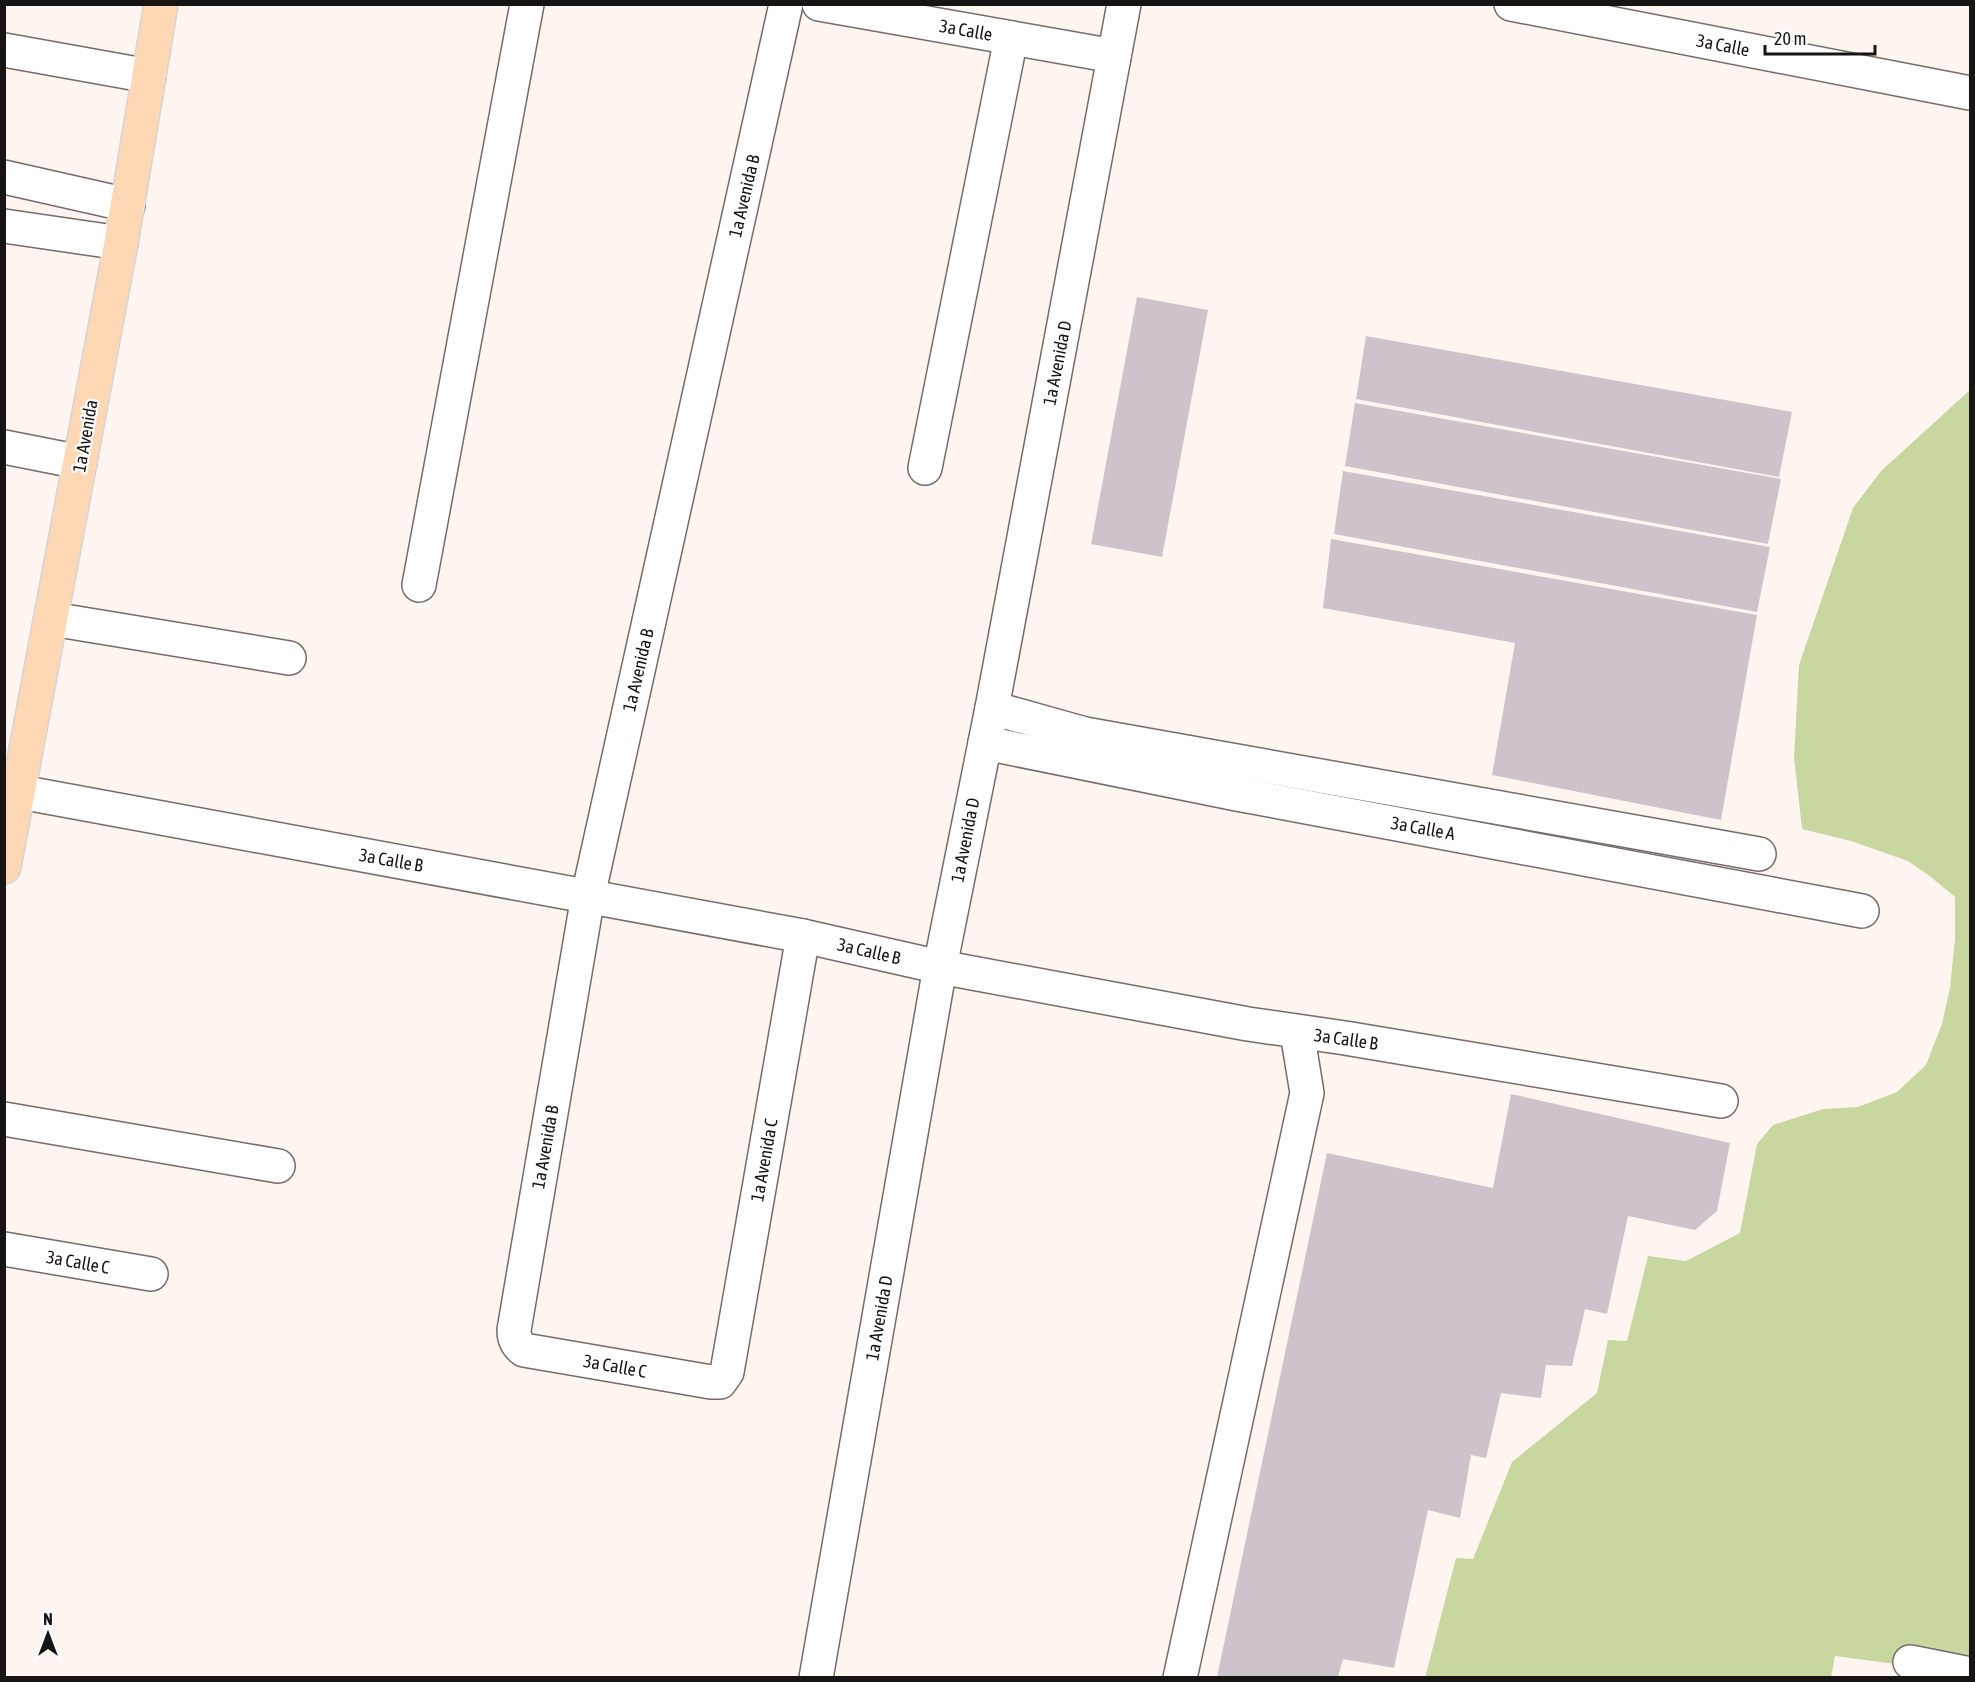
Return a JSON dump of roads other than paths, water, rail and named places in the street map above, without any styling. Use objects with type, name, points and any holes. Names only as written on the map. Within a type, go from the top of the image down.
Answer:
[{"type":"main road","name":"1a Avenida","points":[[4,867],[11,791],[52,619],[128,205],[161,4]]},
{"type":"street","points":[[419,585],[527,4]]},
{"type":"street","name":"1a Avenida B","points":[[516,1341],[514,1330],[588,896],[786,4]]},
{"type":"street","name":"3a Calle","points":[[819,4],[964,17],[1011,38],[1114,56]]},
{"type":"street","name":"1a Avenida D","points":[[816,1677],[940,967],[992,708],[1124,4]]},
{"type":"street","name":"3a Calle","points":[[1510,4],[1971,93]]},
{"type":"street","points":[[925,468],[1011,38]]},
{"type":"street","points":[[4,50],[149,76]]},
{"type":"street","points":[[4,177],[128,205]]},
{"type":"street","points":[[4,226],[121,243]]},
{"type":"street","points":[[4,447],[80,462]]},
{"type":"street","points":[[52,619],[289,658]]},
{"type":"street","points":[[992,708],[1085,734],[1759,854]]},
{"type":"street","name":"3a Calle A","points":[[985,743],[1237,794],[1862,911]]},
{"type":"street","name":"3a Calle B","points":[[11,791],[803,936],[940,967],[1297,1032],[1345,1038],[1720,1101]]},
{"type":"street","name":"1a Avenida C","points":[[720,1382],[727,1372],[803,936]]},
{"type":"street","points":[[1180,1677],[1307,1093],[1297,1032]]},
{"type":"street","points":[[4,1119],[278,1166]]},
{"type":"street","name":"3a Calle C","points":[[4,1249],[151,1274]]},
{"type":"street","name":"3a Calle C","points":[[516,1341],[524,1350],[711,1383],[720,1382]]},
{"type":"street","points":[[1910,1662],[1971,1674]]}]
